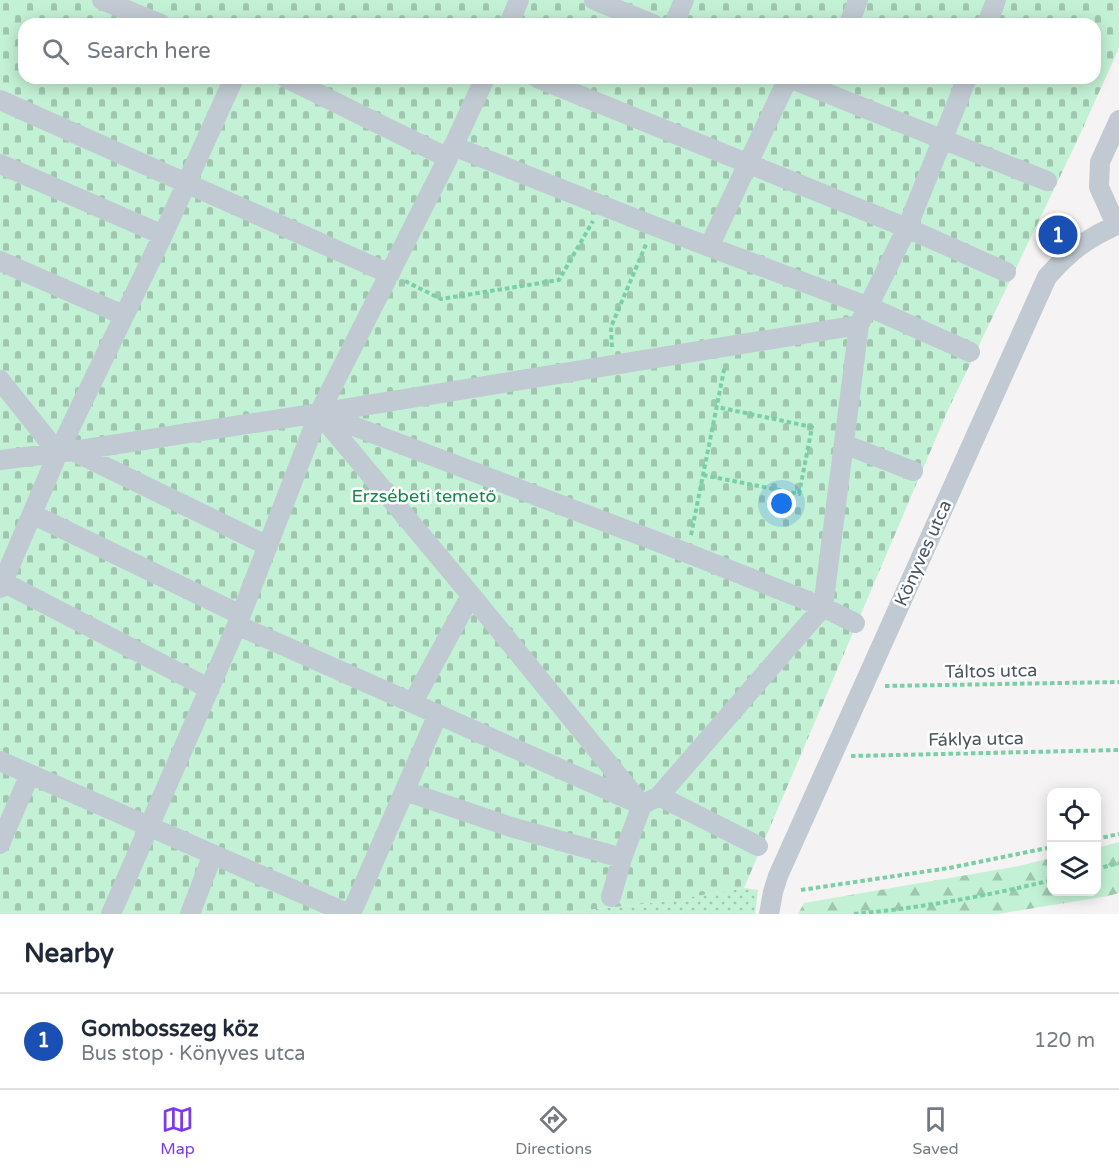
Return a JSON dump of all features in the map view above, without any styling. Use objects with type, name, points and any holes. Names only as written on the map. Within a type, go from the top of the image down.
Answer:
[{"type":"street","points":[[102,0],[146,18]]},
{"type":"street","points":[[512,18],[519,0]]},
{"type":"street","points":[[594,0],[638,18]]},
{"type":"street","points":[[676,18],[684,0]]},
{"type":"street","points":[[851,18],[858,0]]},
{"type":"street","points":[[989,18],[996,0]]},
{"type":"street","points":[[210,688],[1,584],[32,513],[66,452],[123,315],[163,235],[231,84]]},
{"type":"street","points":[[299,84],[450,152],[602,205],[867,306],[970,352]]},
{"type":"street","points":[[111,914],[239,620],[319,413],[390,274],[482,84]]},
{"type":"street","points":[[552,84],[907,228],[1006,272]]},
{"type":"street","points":[[709,247],[785,84]]},
{"type":"street","points":[[611,897],[622,858],[651,801],[823,607],[859,325],[907,228],[965,84]]},
{"type":"street","points":[[825,85],[943,140],[1047,181]]},
{"type":"street","points":[[0,100],[390,274]]},
{"type":"street","points":[[1117,225],[1099,187],[1100,162],[1119,120]]},
{"type":"street","points":[[0,164],[163,235]]},
{"type":"street","name":"Könyves utca","points":[[769,914],[772,892],[778,876],[1047,277],[1067,255],[1088,239],[1117,225]]},
{"type":"street","points":[[0,261],[123,315]]},
{"type":"street","points":[[0,460],[319,413],[859,325]]},
{"type":"street","points":[[0,380],[66,452],[268,546]]},
{"type":"street","points":[[319,413],[687,553],[823,607],[855,623]]},
{"type":"street","points":[[319,413],[471,595],[651,801]]},
{"type":"street","points":[[844,444],[913,471]]},
{"type":"street","points":[[32,513],[239,620],[438,714],[758,846]]},
{"type":"street","points":[[413,702],[471,595]]},
{"type":"street","points":[[0,761],[350,914],[438,714]]},
{"type":"street","points":[[0,844],[30,774]]},
{"type":"street","points":[[405,791],[511,827],[622,858]]},
{"type":"street","points":[[190,914],[213,854]]},
{"type":"path","points":[[390,274],[441,299],[559,280],[602,205]]},
{"type":"path","points":[[613,365],[611,327],[654,226]]},
{"type":"path","points":[[687,553],[729,347]]},
{"type":"path","points":[[703,475],[799,495],[812,427],[717,407]]},
{"type":"path","name":"Táltos utca","points":[[863,686],[1119,682]]},
{"type":"path","name":"Fáklya utca","points":[[833,756],[1119,750]]},
{"type":"path","points":[[1101,837],[1119,834]]},
{"type":"path","points":[[801,890],[949,868],[1047,848]]},
{"type":"path","points":[[1101,868],[1119,863]]},
{"type":"path","points":[[854,914],[888,911],[971,897],[1047,881]]},
{"type":"green space","name":"Erzsébeti temető","points":[[0,0],[1119,0],[1119,48],[948,410],[744,888],[660,902],[551,914],[0,914]]},
{"type":"green space","points":[[1119,842],[1119,893],[997,914],[798,914],[804,903],[1019,866],[1047,859],[1047,896],[1101,896],[1101,847]]},
{"type":"green space","points":[[744,888],[758,890],[755,914],[551,914],[660,902]]},
{"type":"place","name":"Gombosszeg köz","points":[[1058,235]]}]
